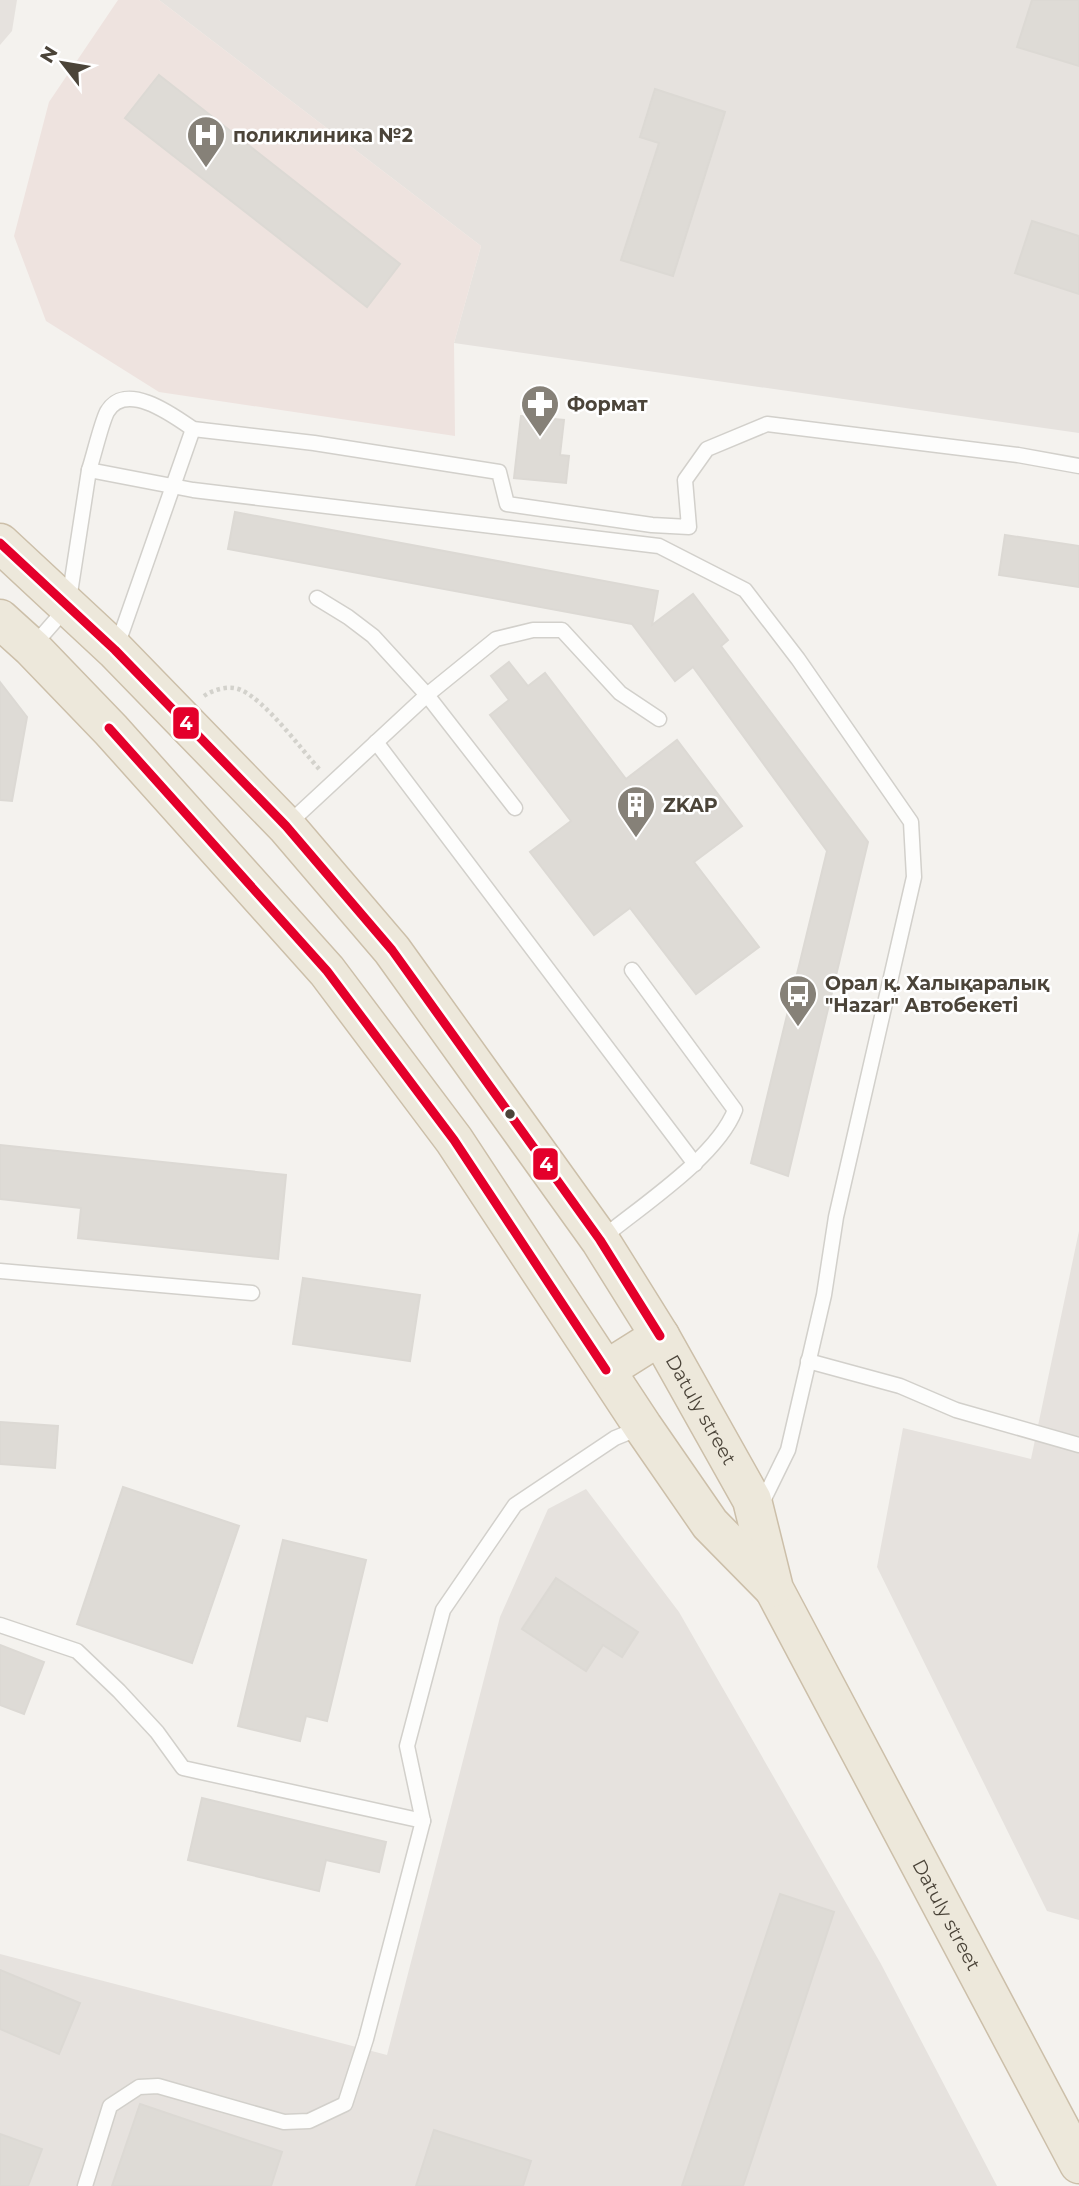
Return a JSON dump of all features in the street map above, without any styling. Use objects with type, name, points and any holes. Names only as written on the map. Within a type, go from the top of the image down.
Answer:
[{"type":"highway","name":"Datuly street","points":[[0,543],[115,650],[285,826],[392,950],[600,1240],[660,1336],[752,1500],[774,1589],[1079,2164]]},
{"type":"highway","name":"Datuly street","points":[[0,619],[32,648],[111,730],[327,971],[454,1140],[710,1524],[774,1589]]},
{"type":"highway","points":[[606,1370],[660,1336]]},
{"type":"lane","points":[[32,648],[68,606],[89,470],[108,411],[119,402],[140,398],[193,429],[314,443],[499,472],[507,504],[652,525],[689,527],[685,480],[707,449],[767,424],[1018,455],[1079,466]]},
{"type":"lane","points":[[115,650],[193,429]]},
{"type":"lane","points":[[89,470],[174,486],[659,546],[745,590],[798,659],[911,822],[914,877],[836,1217],[824,1295],[788,1450],[756,1516]]},
{"type":"lane","points":[[317,598],[373,636],[427,695],[515,808]]},
{"type":"lane","points":[[285,826],[427,695],[496,639],[533,630],[562,629],[620,693],[659,719]]},
{"type":"lane","points":[[376,742],[695,1164]]},
{"type":"lane","points":[[600,1240],[695,1164],[729,1127],[735,1110],[632,970]]},
{"type":"lane","points":[[0,1271],[252,1293]]},
{"type":"lane","points":[[808,1361],[900,1386],[956,1410],[1079,1445]]},
{"type":"lane","points":[[85,2186],[110,2106],[139,2087],[158,2086],[284,2122],[309,2121],[345,2104],[366,2039],[423,1821],[407,1746],[443,1610],[515,1505],[615,1438],[643,1427]]},
{"type":"lane","points":[[0,1625],[77,1651],[158,1732],[183,1768],[423,1821]]},
{"type":"path","points":[[180,717],[207,693],[226,687],[241,690],[264,707],[333,783]]},
{"type":"shaded area","points":[[0,0],[17,0],[12,31],[0,45]]},
{"type":"shaded area","name":"поликлиника №2","points":[[118,0],[159,0],[481,246],[454,343],[455,436],[159,392],[46,321],[14,236],[49,102]]},
{"type":"shaded area","points":[[159,0],[1079,0],[1079,433],[454,343],[481,246]]},
{"type":"shaded area","points":[[1079,1231],[1079,1920],[1047,1911],[877,1567],[903,1428],[1031,1459]]},
{"type":"shaded area","points":[[586,1489],[679,1612],[881,1964],[997,2186],[0,2186],[0,1954],[387,2055],[500,1617],[548,1509]]},
{"type":"building","points":[[1032,0],[1079,0],[1079,66],[1017,47]]},
{"type":"building","points":[[159,75],[400,264],[367,307],[125,118]]},
{"type":"building","points":[[655,89],[725,112],[673,276],[621,260],[659,143],[640,137]]},
{"type":"building","points":[[1032,221],[1079,236],[1079,294],[1015,273]]},
{"type":"building","name":"Формат","points":[[521,416],[564,420],[560,455],[569,456],[566,483],[514,478]]},
{"type":"building","points":[[235,512],[658,591],[652,625],[693,594],[728,640],[721,646],[868,842],[788,1176],[751,1163],[827,851],[693,667],[675,681],[632,624],[228,549]]},
{"type":"building","points":[[1005,535],[1079,546],[1079,587],[999,575]]},
{"type":"building","name":"ZKAP","points":[[509,662],[528,686],[545,673],[626,779],[677,740],[742,826],[694,862],[759,947],[696,994],[630,908],[594,935],[530,852],[571,821],[490,715],[509,700],[491,676]]},
{"type":"building","points":[[0,682],[27,717],[12,801],[0,800]]},
{"type":"building","points":[[0,1145],[286,1175],[278,1259],[78,1238],[81,1208],[0,1199]]},
{"type":"building","points":[[303,1278],[420,1295],[410,1361],[293,1344]]},
{"type":"building","points":[[0,1422],[58,1426],[55,1468],[0,1464]]},
{"type":"building","points":[[123,1487],[239,1526],[192,1663],[77,1624]]},
{"type":"building","points":[[283,1540],[366,1560],[327,1721],[306,1716],[300,1741],[238,1726]]},
{"type":"building","points":[[556,1578],[638,1632],[622,1657],[603,1645],[586,1671],[522,1629]]},
{"type":"building","points":[[0,1645],[44,1662],[24,1714],[0,1705]]},
{"type":"building","points":[[202,1798],[386,1842],[379,1872],[326,1860],[319,1891],[188,1860]]},
{"type":"building","points":[[780,1894],[834,1912],[743,2186],[682,2186]]},
{"type":"building","points":[[0,1970],[80,2003],[59,2054],[0,2029]]},
{"type":"building","points":[[140,2104],[282,2152],[271,2186],[112,2186]]},
{"type":"building","points":[[434,2130],[531,2161],[523,2186],[416,2186]]},
{"type":"building","points":[[0,2134],[42,2149],[28,2186],[0,2186]]},
{"type":"transit line","name":"4","points":[[0,543],[115,650],[286,826],[392,950],[600,1240],[660,1336]]},
{"type":"transit line","name":"4","points":[[109,728],[327,971],[454,1140],[606,1370]]},
{"type":"place","name":"поликлиника №2","points":[[206,169]]},
{"type":"place","name":"Формат","points":[[540,438]]},
{"type":"place","name":"ZKAP","points":[[636,839]]},
{"type":"place","name":"Орал қ. Халықаралық \"Hazar\" Автобекеті","points":[[798,1028]]}]
